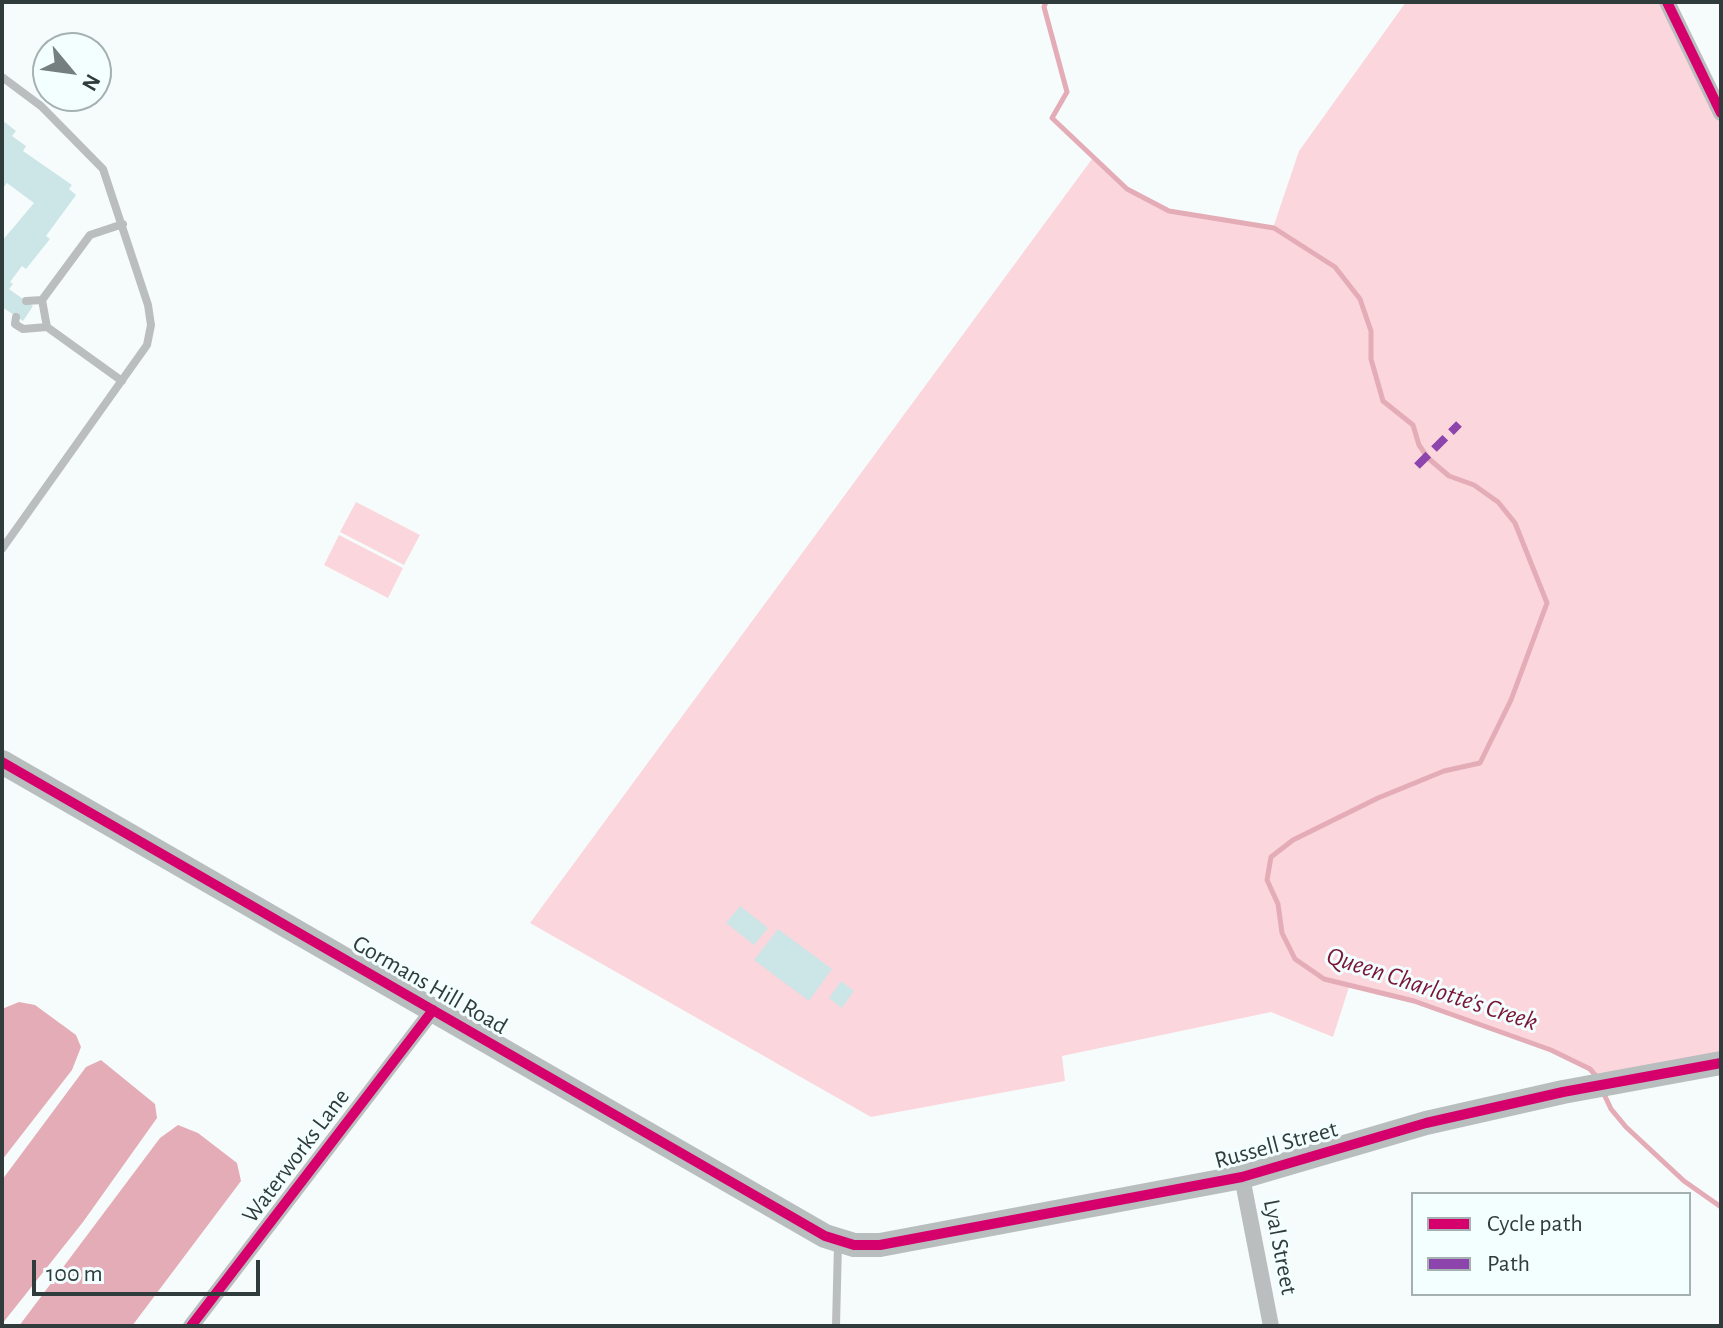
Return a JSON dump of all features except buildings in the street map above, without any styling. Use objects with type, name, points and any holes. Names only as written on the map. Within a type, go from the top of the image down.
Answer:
[{"type":"street","points":[[1667,2],[1721,113]]},
{"type":"street","name":"Gormans Hill Road","points":[[2,762],[838,1241]]},
{"type":"street","name":"Waterworks Lane","points":[[191,1326],[433,1010]]},
{"type":"street","name":"Russell Street","points":[[838,1241],[880,1245],[1242,1177],[1426,1123],[1563,1092],[1721,1063]]},
{"type":"street","name":"Lyal Street","points":[[1242,1177],[1271,1326]]},
{"type":"lane","points":[[2,77],[41,106],[103,169],[123,224],[151,325],[147,345],[2,549]]},
{"type":"lane","points":[[47,327],[42,300],[90,235],[123,224]]},
{"type":"lane","points":[[26,301],[42,300]]},
{"type":"lane","points":[[16,317],[15,324],[23,329],[47,327],[122,381]]},
{"type":"lane","points":[[836,1326],[838,1241]]},
{"type":"shaded area","points":[[1406,2],[1667,2],[1721,113],[1721,1063],[1600,1081],[1590,1069],[1551,1050],[1414,1001],[1350,984],[1333,1037],[1271,1012],[1062,1056],[1065,1081],[871,1117],[530,923],[1092,159],[1127,189],[1169,211],[1273,228],[1299,151]]},
{"type":"shaded area","points":[[356,502],[420,535],[404,565],[340,532]]},
{"type":"shaded area","points":[[339,535],[403,568],[388,598],[324,565]]},
{"type":"shaded area","points":[[19,1002],[35,1005],[76,1035],[81,1047],[72,1070],[2,1160],[2,1009]]},
{"type":"shaded area","points":[[101,1060],[155,1104],[157,1118],[83,1222],[2,1324],[2,1180],[86,1067]]},
{"type":"shaded area","points":[[178,1125],[198,1133],[237,1163],[241,1181],[132,1326],[19,1326],[160,1138]]},
{"type":"waterway","name":"Queen Charlotte's Creek","points":[[1046,2],[1044,7],[1067,92],[1052,118],[1127,189],[1169,211],[1274,228],[1335,267],[1360,299],[1371,331],[1371,359],[1383,401],[1413,425],[1419,445],[1428,458],[1449,476],[1474,485],[1498,502],[1515,523],[1547,603],[1511,700],[1480,763],[1444,771],[1378,798],[1293,840],[1271,857],[1267,880],[1278,904],[1282,933],[1295,959],[1324,979],[1414,1001],[1551,1050],[1590,1069],[1596,1076]]},
{"type":"waterway","name":"Queen Charlotte's Creek","points":[[1603,1092],[1611,1109],[1626,1127],[1684,1181],[1721,1207]]},
{"type":"marked path","points":[[1417,466],[1459,424]]},
{"type":"cycle path","points":[[1667,2],[1721,113]]},
{"type":"cycle path","points":[[2,762],[825,1236],[854,1245],[880,1245],[1242,1177],[1426,1123],[1563,1092],[1721,1063]]},
{"type":"cycle path","points":[[191,1326],[433,1010]]}]
